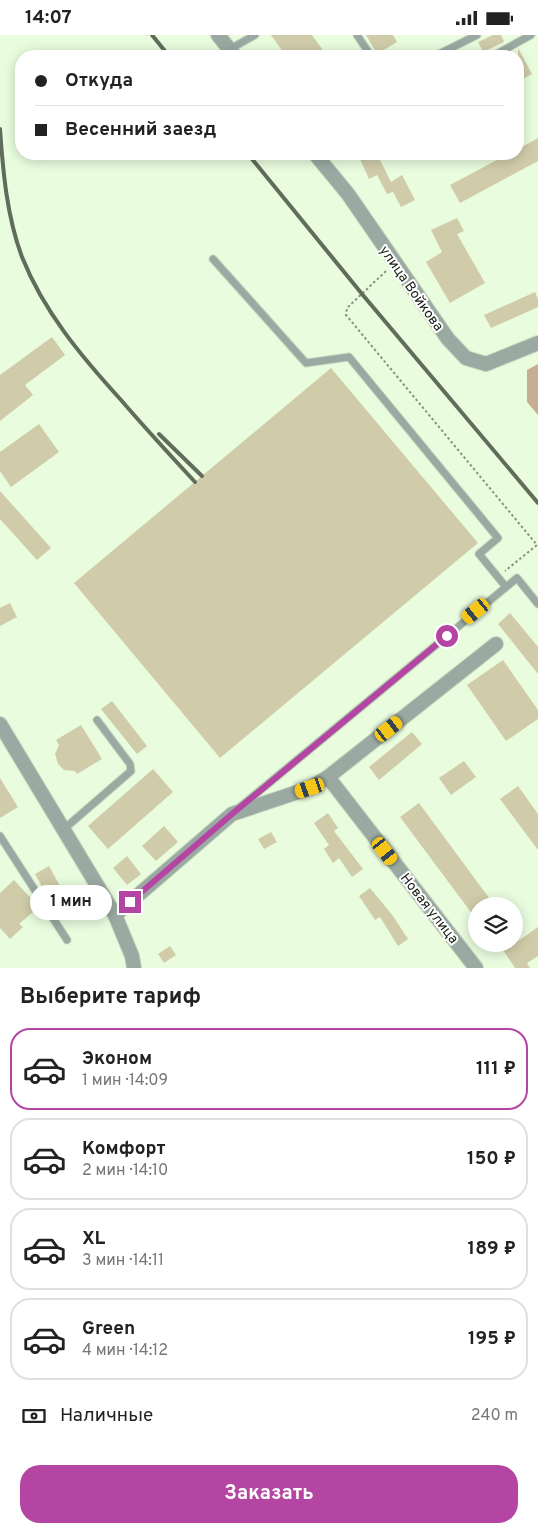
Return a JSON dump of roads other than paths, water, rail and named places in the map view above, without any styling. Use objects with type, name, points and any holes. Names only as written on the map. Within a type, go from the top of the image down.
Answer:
[{"type":"street","points":[[218,35],[230,50]]},
{"type":"street","name":"улица Войкова","points":[[320,160],[348,194],[448,339],[466,358],[486,364],[538,343]]},
{"type":"street","points":[[115,915],[232,814],[310,788],[328,777],[496,644]]},
{"type":"street","points":[[0,724],[115,915],[132,956],[134,968]]},
{"type":"street","name":"Новая улица","points":[[328,777],[476,968]]},
{"type":"lane","points":[[236,50],[255,35]]},
{"type":"lane","points":[[358,35],[367,50]]},
{"type":"lane","points":[[447,50],[477,35]]},
{"type":"lane","points":[[504,50],[531,35]]},
{"type":"lane","points":[[213,259],[306,363],[349,357],[498,538],[479,554],[506,587]]},
{"type":"lane","points":[[232,814],[516,578],[538,604]]},
{"type":"lane","points":[[64,829],[131,771],[130,764],[97,720]]},
{"type":"lane","points":[[0,837],[67,940]]},
{"type":"railway","points":[[152,35],[164,50]]},
{"type":"railway","points":[[0,129],[9,210],[22,257],[41,296],[52,315],[92,367],[195,482]]},
{"type":"railway","points":[[253,160],[362,294],[538,503]]},
{"type":"railway","points":[[159,434],[202,476]]}]
